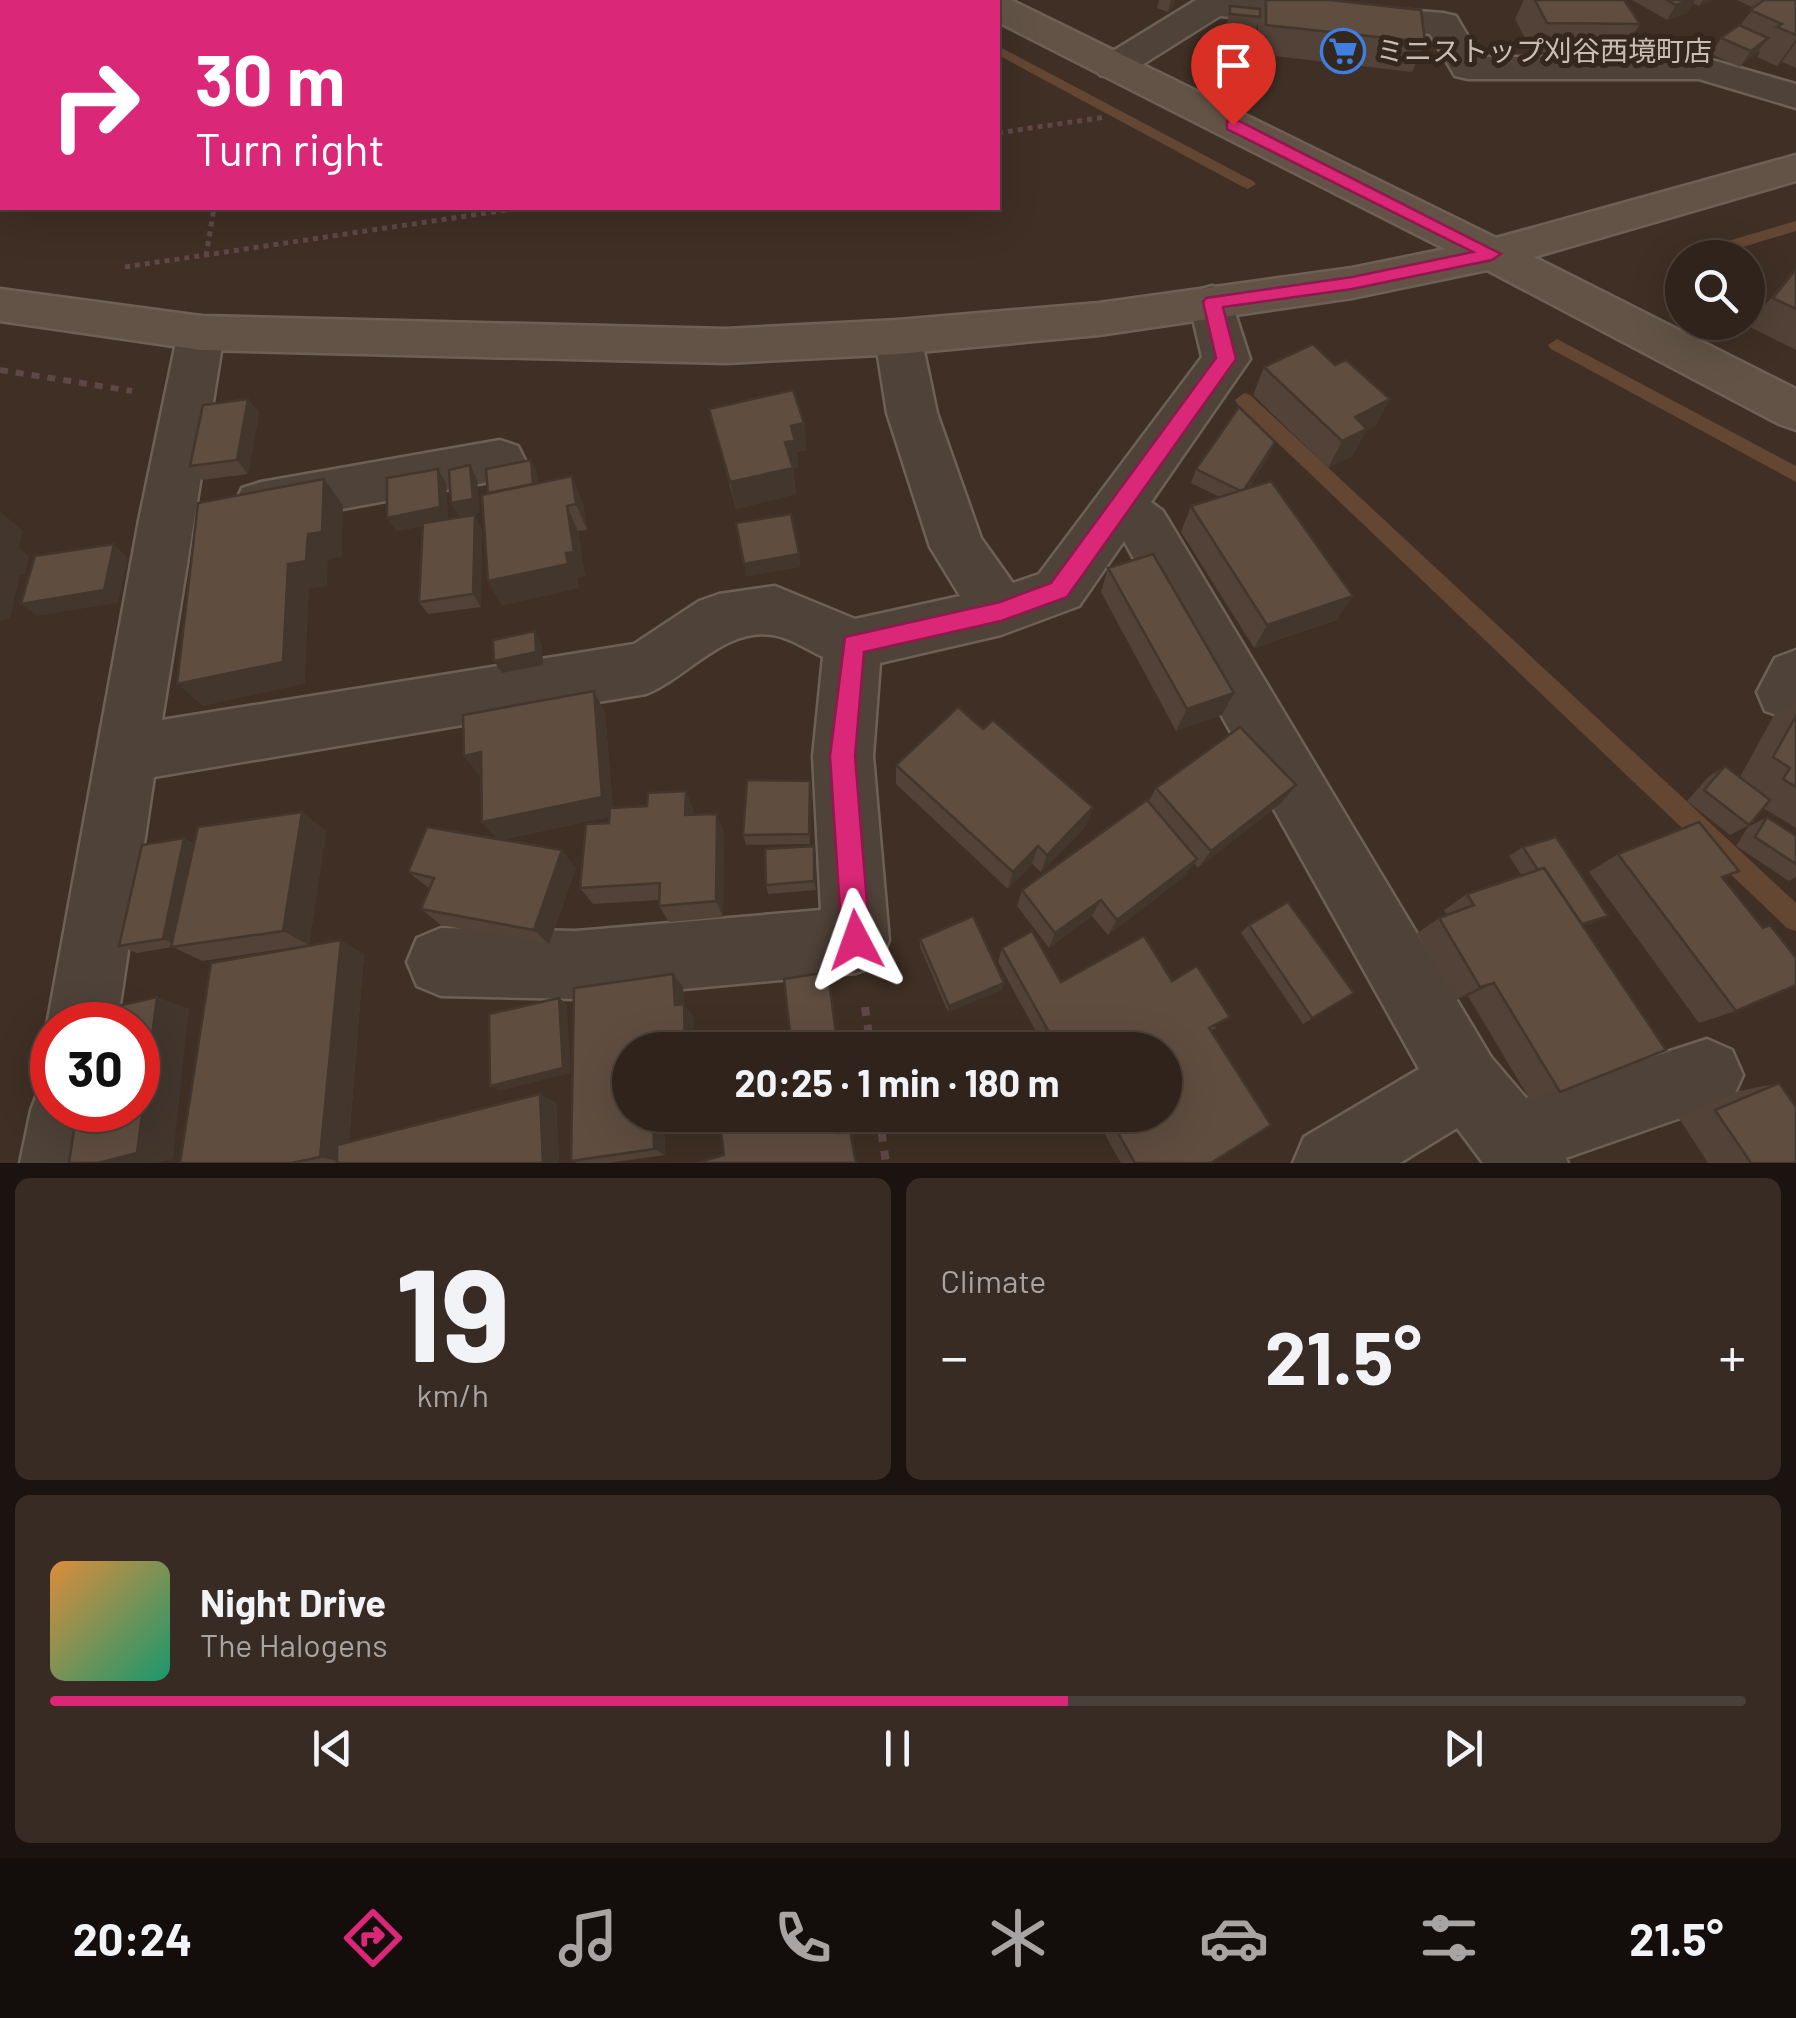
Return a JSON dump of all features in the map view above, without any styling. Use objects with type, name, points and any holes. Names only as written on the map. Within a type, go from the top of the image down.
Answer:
[{"type":"street","points":[[1114,66],[1213,5],[1439,12],[1468,68],[1700,68],[1796,96]]},
{"type":"street","points":[[1000,9],[1492,254],[1796,411]]},
{"type":"street","points":[[0,305],[201,334],[726,346],[898,337],[1099,318],[1352,283],[1492,254],[1796,168]]},
{"type":"street","points":[[129,753],[646,668],[719,618],[775,610],[853,644],[1001,612],[1059,590],[1226,359],[1212,302]]},
{"type":"street","points":[[86,1002],[165,520],[201,334]]},
{"type":"street","points":[[898,337],[912,413],[957,547],[1001,612]]},
{"type":"street","points":[[165,520],[500,460]]},
{"type":"street","points":[[1120,508],[1144,526],[1466,1082],[1521,1152],[1707,1075]]},
{"type":"street","points":[[442,962],[576,964],[856,940],[843,756],[853,644]]},
{"type":"street","points":[[1330,1163],[1466,1082]]},
{"type":"street","points":[[57,1163],[62,1132]]},
{"type":"path","points":[[1000,133],[1135,112],[1168,93]]},
{"type":"path","points":[[206,256],[214,210]]},
{"type":"path","points":[[124,267],[507,210]]},
{"type":"path","points":[[0,370],[138,392],[182,434]]},
{"type":"path","points":[[881,1132],[886,1163]]},
{"type":"building","points":[[1266,0],[1330,0],[1421,10],[1425,42],[1266,25]]},
{"type":"building","points":[[1535,0],[1624,0],[1640,24],[1547,23]]},
{"type":"building","points":[[1764,0],[1796,0],[1796,35],[1750,10]]},
{"type":"building","points":[[1230,6],[1260,9],[1260,17],[1230,14]]},
{"type":"building","points":[[1739,25],[1768,38],[1751,51],[1721,38]]},
{"type":"building","points":[[1796,269],[1796,309],[1773,298]]},
{"type":"building","points":[[1313,344],[1335,365],[1346,360],[1390,399],[1355,417],[1367,429],[1342,441],[1264,367]]},
{"type":"building","points":[[793,390],[804,423],[791,426],[795,441],[785,442],[793,468],[730,482],[709,409]]},
{"type":"building","points":[[248,399],[237,460],[190,466],[203,405]]},
{"type":"building","points":[[1239,407],[1275,442],[1241,491],[1196,469]]},
{"type":"building","points":[[531,460],[533,484],[488,493],[486,469]]},
{"type":"building","points":[[470,465],[473,499],[451,503],[449,470]]},
{"type":"building","points":[[438,469],[440,507],[387,518],[387,478]]},
{"type":"building","points":[[572,476],[576,504],[567,506],[574,552],[566,553],[568,564],[488,581],[482,495]]},
{"type":"building","points":[[324,479],[322,532],[308,534],[306,561],[288,564],[283,662],[177,684],[198,503]]},
{"type":"building","points":[[1271,481],[1353,596],[1267,625],[1191,506]]},
{"type":"building","points":[[791,514],[799,554],[744,564],[736,523]]},
{"type":"building","points":[[475,515],[473,594],[419,602],[423,523]]},
{"type":"building","points":[[114,544],[104,590],[21,604],[35,556]]},
{"type":"building","points":[[1153,554],[1234,693],[1187,709],[1108,568]]},
{"type":"building","points":[[535,631],[536,652],[494,661],[493,640]]},
{"type":"building","points":[[594,691],[602,797],[482,822],[481,752],[464,756],[463,715]]},
{"type":"building","points":[[958,707],[983,729],[993,720],[1093,807],[1047,855],[1038,846],[1013,872],[896,765]]},
{"type":"building","points":[[1796,716],[1796,787],[1783,779],[1790,768],[1773,757]]},
{"type":"building","points":[[1240,727],[1296,785],[1211,851],[1156,788]]},
{"type":"building","points":[[1725,766],[1770,800],[1749,825],[1704,790]]},
{"type":"building","points":[[747,780],[810,781],[809,834],[743,835]]},
{"type":"building","points":[[686,791],[685,815],[717,814],[716,901],[659,906],[660,883],[580,888],[586,824],[609,823],[610,808],[647,806],[648,793]]},
{"type":"building","points":[[1147,800],[1197,859],[1117,920],[1101,900],[1055,933],[1022,890]]},
{"type":"building","points":[[302,812],[283,931],[171,947],[198,827]]},
{"type":"building","points":[[1767,817],[1796,836],[1796,864],[1755,837]]},
{"type":"building","points":[[1699,822],[1739,871],[1722,877],[1763,928],[1770,925],[1796,958],[1796,985],[1736,1011],[1618,854]]},
{"type":"building","points":[[427,827],[562,850],[534,930],[421,909],[434,878],[408,872]]},
{"type":"building","points":[[1556,837],[1608,916],[1582,924],[1544,868],[1538,870],[1523,847]]},
{"type":"building","points":[[184,838],[163,939],[119,946],[142,845]]},
{"type":"building","points":[[814,846],[814,881],[766,885],[765,849]]},
{"type":"building","points":[[1544,868],[1666,1050],[1560,1092],[1494,983],[1480,987],[1439,918],[1474,905],[1467,894]]},
{"type":"building","points":[[1288,902],[1354,993],[1312,1018],[1249,925]]},
{"type":"building","points":[[973,916],[1004,983],[949,1006],[920,939]]},
{"type":"building","points":[[1032,931],[1061,982],[1144,936],[1172,981],[1197,966],[1230,1017],[1209,1028],[1271,1125],[1211,1163],[1135,1163],[1118,1132],[1182,1132],[1182,1032],[1049,1032],[1002,948]]},
{"type":"building","points":[[341,940],[320,1157],[292,1163],[180,1163],[211,963]]},
{"type":"building","points":[[828,972],[836,1032],[790,1032],[784,979]]},
{"type":"building","points":[[673,974],[675,1005],[684,1004],[685,1032],[612,1032],[612,1132],[653,1132],[654,1149],[571,1161],[574,988]]},
{"type":"building","points":[[559,998],[563,1068],[490,1086],[489,1014]]},
{"type":"building","points":[[1779,1083],[1796,1107],[1796,1163],[1751,1163],[1715,1110]]},
{"type":"building","points":[[540,1094],[543,1163],[337,1163],[337,1145]]},
{"type":"building","points":[[74,1132],[140,1132],[137,1153],[98,1163],[69,1163]]},
{"type":"building","points":[[721,1132],[850,1132],[856,1163],[696,1163],[724,1155]]},
{"type":"waterway","points":[[1000,51],[1248,184]]},
{"type":"waterway","points":[[1750,240],[1796,226]]},
{"type":"waterway","points":[[1557,345],[1796,475]]},
{"type":"waterway","points":[[1244,400],[1796,919]]},
{"type":"place","name":"ミニストップ刈谷西境町店","points":[[1343,51]]},
{"type":"route","points":[[856,940],[843,756],[853,644],[1001,612],[1059,590],[1226,359],[1212,302],[1352,283],[1492,254],[1233,125]]}]
